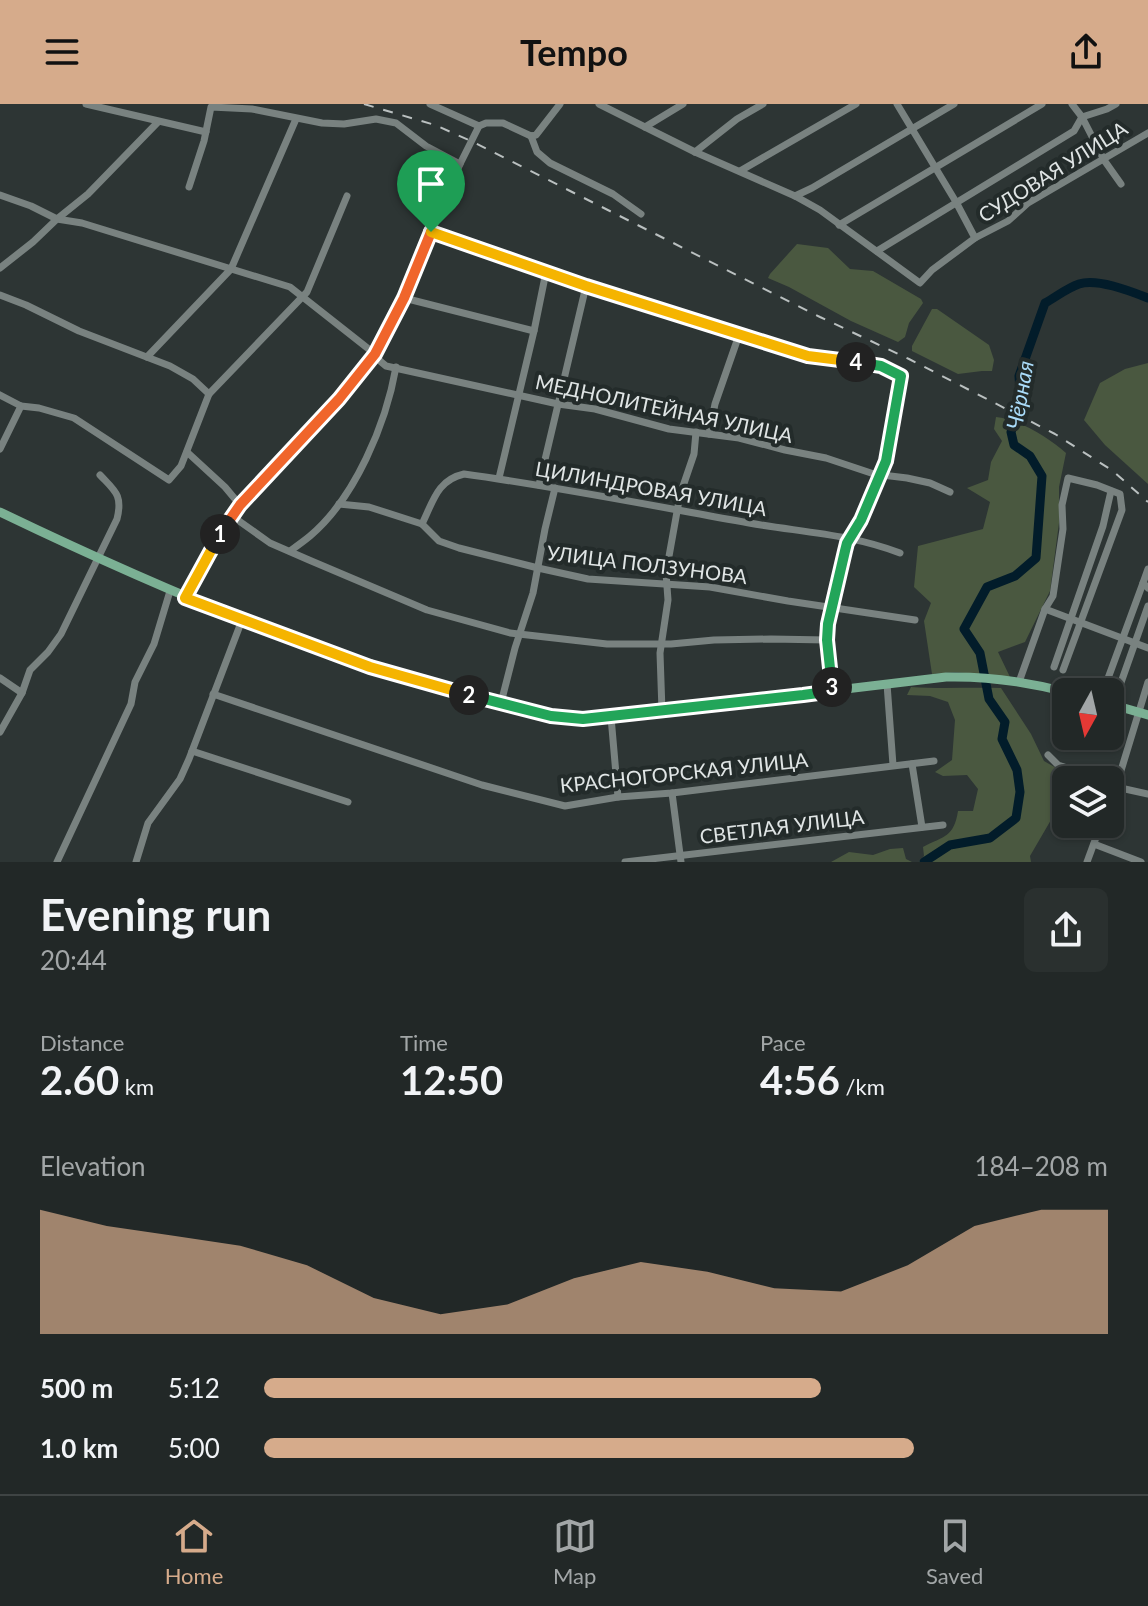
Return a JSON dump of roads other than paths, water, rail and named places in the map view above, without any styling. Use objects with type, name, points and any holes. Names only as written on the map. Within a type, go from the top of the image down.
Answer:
[{"type":"main road","points":[[0,512],[185,598],[370,667],[568,719],[611,717],[946,677],[981,677],[1052,689]]},
{"type":"street","points":[[86,104],[206,132]]},
{"type":"street","points":[[430,104],[479,126]]},
{"type":"street","points":[[531,136],[540,132],[560,104]]},
{"type":"street","points":[[645,127],[683,104]]},
{"type":"street","points":[[695,152],[737,119],[763,104]]},
{"type":"street","points":[[740,171],[856,104]]},
{"type":"street","points":[[897,104],[956,202],[972,240]]},
{"type":"street","points":[[795,196],[954,104]]},
{"type":"street","points":[[839,225],[1042,104]]},
{"type":"street","points":[[1072,104],[1121,184]]},
{"type":"street","points":[[602,105],[695,152],[795,196],[877,251],[1074,131],[1082,117],[1116,104]]},
{"type":"street","points":[[189,187],[211,107],[252,109],[322,123],[344,124],[376,119],[396,123],[426,146],[460,164]]},
{"type":"street","points":[[147,357],[231,269],[296,119]]},
{"type":"street","points":[[0,268],[88,194],[158,122]]},
{"type":"street","points":[[185,598],[219,535],[240,505],[339,399],[375,354],[404,298],[479,126],[503,123],[531,136],[537,152],[550,163],[613,194],[641,214]]},
{"type":"street","name":"СУДОВАЯ УЛИЦА","points":[[877,251],[920,283],[972,240],[1008,221],[1028,203],[1148,133]]},
{"type":"street","name":"МЕДНОЛИТЕЙНАЯ УЛИЦА","points":[[0,195],[57,219],[82,223],[290,287],[386,366],[558,404],[595,409],[669,429],[739,438],[880,474],[930,483],[950,492]]},
{"type":"street","points":[[0,395],[21,406],[74,418],[169,480],[181,466],[209,394],[307,292],[347,196]]},
{"type":"street","points":[[431,232],[739,335],[808,356],[866,362],[901,376],[886,461],[861,520],[849,538],[832,607],[827,640],[833,691]]},
{"type":"street","points":[[499,478],[546,272]]},
{"type":"street","points":[[539,485],[586,286]]},
{"type":"street","points":[[0,295],[79,331],[170,366],[193,379],[209,394]]},
{"type":"street","points":[[404,298],[534,331]]},
{"type":"street","points":[[709,434],[715,404],[739,335]]},
{"type":"street","points":[[290,551],[311,536],[339,504],[371,449],[379,431],[396,367]]},
{"type":"street","points":[[0,449],[21,406]]},
{"type":"street","points":[[662,711],[661,643],[668,600],[668,560],[684,479],[694,454],[696,432]]},
{"type":"street","points":[[187,452],[240,505]]},
{"type":"street","name":"ЦИЛИНДРОВАЯ УЛИЦА","points":[[422,524],[443,483],[453,476],[464,474],[785,530],[849,538],[900,553]]},
{"type":"street","points":[[0,732],[22,693],[30,670],[61,634],[117,519],[120,504],[116,492],[100,475]]},
{"type":"street","points":[[1019,682],[1045,609],[1053,596],[1063,529],[1062,505],[1068,478],[1120,494],[1122,510],[1063,670]]},
{"type":"street","points":[[501,703],[533,593],[555,488]]},
{"type":"street","points":[[1054,667],[1103,526],[1111,491]]},
{"type":"street","name":"УЛИЦА ПОЛЗУНОВА","points":[[339,504],[369,507],[422,524],[439,541],[459,548],[588,579],[710,587],[915,620]]},
{"type":"street","points":[[232,516],[270,543],[427,610],[497,631],[607,644],[827,640]]},
{"type":"street","points":[[1108,678],[1146,586],[1148,569]]},
{"type":"street","points":[[57,862],[131,704],[135,682],[154,644],[170,591]]},
{"type":"street","points":[[1123,678],[1148,606]]},
{"type":"street","points":[[1045,609],[1148,648]]},
{"type":"street","points":[[136,862],[148,823],[180,779],[242,620]]},
{"type":"street","points":[[0,678],[22,693]]},
{"type":"street","points":[[1121,766],[1143,713],[1148,682]]},
{"type":"street","points":[[887,684],[893,765]]},
{"type":"street","name":"КРАСНОГОРСКАЯ УЛИЦА","points":[[213,694],[482,785],[565,806],[618,797],[934,761]]},
{"type":"street","points":[[611,717],[618,797]]},
{"type":"street","points":[[192,751],[348,802]]},
{"type":"street","points":[[1048,755],[1061,766]]},
{"type":"street","points":[[912,764],[922,827]]},
{"type":"street","points":[[1124,788],[1148,794]]},
{"type":"street","points":[[672,793],[681,859]]},
{"type":"street","name":"СВЕТЛАЯ УЛИЦА","points":[[625,862],[681,859],[943,825]]},
{"type":"street","points":[[1087,862],[1096,838]]},
{"type":"street","points":[[1094,844],[1141,862]]},
{"type":"waterway","name":"Чёрная","points":[[924,862],[950,845],[990,838],[1016,818],[1020,792],[1017,770],[1002,739],[1005,722],[989,699],[980,653],[964,629],[987,587],[1015,576],[1036,558],[1042,476],[1030,456],[1014,445],[1011,432],[1021,405],[1019,376],[1045,303],[1070,288],[1086,283],[1114,286],[1148,298]]},
{"type":"railway","points":[[364,104],[435,125],[471,141],[909,359],[1055,434],[1113,471],[1148,502]]}]
